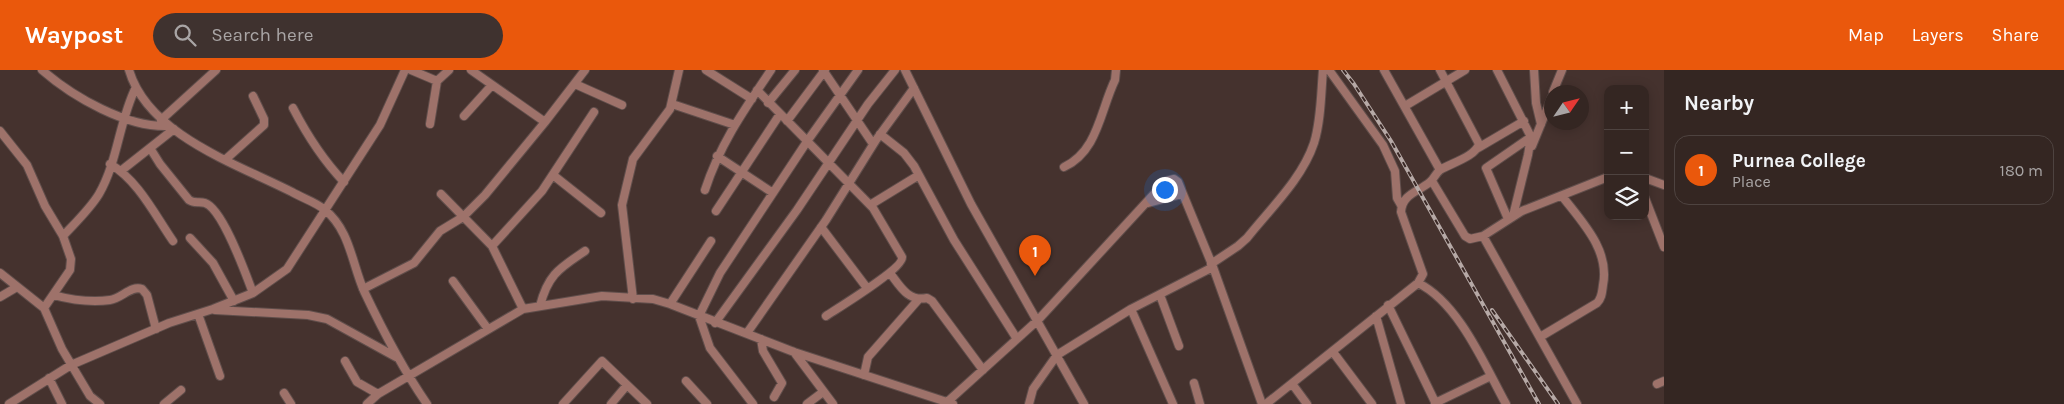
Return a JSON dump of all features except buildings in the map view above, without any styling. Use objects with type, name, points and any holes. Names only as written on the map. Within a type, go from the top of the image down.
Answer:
[{"type":"street","points":[[42,70],[65,90],[123,118],[151,126],[172,128]]},
{"type":"street","points":[[129,70],[136,87],[161,120],[172,128],[198,146],[326,211],[345,234],[363,289],[396,356],[427,404]]},
{"type":"street","points":[[161,120],[216,70]]},
{"type":"street","points":[[9,404],[71,365],[156,328],[213,310],[253,293],[287,269],[380,125],[405,70]]},
{"type":"street","points":[[411,70],[437,81]]},
{"type":"street","points":[[430,124],[437,81],[449,70]]},
{"type":"street","points":[[471,70],[545,122]]},
{"type":"street","points":[[363,289],[414,263],[440,231],[463,217],[485,195],[545,122],[584,70]]},
{"type":"street","points":[[633,299],[622,205],[633,159],[665,117],[672,104],[679,70]]},
{"type":"street","points":[[706,70],[752,99]]},
{"type":"street","points":[[705,190],[717,156],[771,70]]},
{"type":"street","points":[[768,103],[795,70]]},
{"type":"street","points":[[786,121],[824,70],[839,96],[873,144]]},
{"type":"street","points":[[753,404],[710,348],[699,316],[720,273],[808,140],[858,70]]},
{"type":"street","points":[[715,323],[797,210],[857,120],[895,70]]},
{"type":"street","points":[[905,70],[971,204],[1084,404]]},
{"type":"street","points":[[1064,167],[1082,155],[1091,144],[1115,80],[1116,70]]},
{"type":"street","points":[[1029,404],[1033,389],[1057,355],[1131,309],[1212,266],[1246,238],[1297,176],[1308,157],[1314,141],[1323,70]]},
{"type":"street","points":[[1328,70],[1383,145],[1395,171],[1397,198],[1402,205]]},
{"type":"street","points":[[1384,70],[1440,170]]},
{"type":"street","points":[[1440,70],[1478,139],[1478,148]]},
{"type":"street","points":[[1405,106],[1464,70]]},
{"type":"street","points":[[1497,70],[1531,137],[1511,217]]},
{"type":"street","points":[[1534,70],[1536,103],[1541,124]]},
{"type":"street","points":[[1556,85],[1562,70]]},
{"type":"street","points":[[575,84],[622,105]]},
{"type":"street","points":[[464,116],[492,85]]},
{"type":"street","points":[[64,236],[98,196],[110,164],[123,118],[136,87]]},
{"type":"street","points":[[747,333],[821,227],[873,144],[914,88]]},
{"type":"street","points":[[757,90],[870,205],[902,257],[903,261],[890,273],[826,316]]},
{"type":"street","points":[[226,159],[264,125],[264,118],[253,96]]},
{"type":"street","points":[[672,104],[735,125]]},
{"type":"street","points":[[293,108],[305,132],[331,168],[344,182]]},
{"type":"street","points":[[492,246],[542,192],[594,112]]},
{"type":"street","points":[[716,211],[780,114]]},
{"type":"street","points":[[1528,155],[1544,117]]},
{"type":"street","points":[[367,404],[378,394],[523,309],[602,296],[654,299],[794,352],[948,403],[1038,320],[1148,203],[1166,181],[1174,179],[1178,182],[1212,266],[1264,404],[1293,385],[1388,305],[1418,283],[1424,274],[1401,212],[1405,199],[1432,181],[1440,170],[1524,121]]},
{"type":"street","points":[[122,170],[172,128]]},
{"type":"street","points":[[0,131],[27,165],[45,206],[64,236],[71,259],[70,270],[44,308]]},
{"type":"street","points":[[880,134],[904,152],[919,175],[954,240],[1017,339]]},
{"type":"street","points":[[1511,217],[1486,168],[1531,137]]},
{"type":"street","points":[[150,148],[160,164],[189,200],[205,203],[211,208],[231,238],[253,293]]},
{"type":"street","points":[[717,156],[773,193]]},
{"type":"street","points":[[110,164],[122,170],[173,241]]},
{"type":"street","points":[[553,175],[601,213]]},
{"type":"street","points":[[870,205],[919,175]]},
{"type":"street","points":[[1432,181],[1465,236],[1470,240],[1483,236],[1511,217],[1604,179]]},
{"type":"street","points":[[1649,179],[1664,185]]},
{"type":"street","points":[[442,194],[492,246],[523,309]]},
{"type":"street","points":[[1148,203],[1182,194]]},
{"type":"street","points":[[1540,337],[1597,304],[1601,299],[1604,281],[1605,265],[1599,249],[1562,196]]},
{"type":"street","points":[[1649,209],[1664,248]]},
{"type":"street","points":[[821,227],[867,288]]},
{"type":"street","points":[[1483,236],[1577,404]]},
{"type":"street","points":[[190,238],[213,263],[234,301]]},
{"type":"street","points":[[670,304],[711,241]]},
{"type":"street","points":[[540,306],[545,287],[552,276],[585,251]]},
{"type":"street","points":[[0,273],[44,308],[71,365],[90,396],[100,404]]},
{"type":"street","points":[[890,273],[903,290],[918,300]]},
{"type":"street","points":[[453,281],[488,329]]},
{"type":"street","points":[[1418,283],[1434,292],[1441,299],[1476,347],[1506,404]]},
{"type":"street","points":[[0,297],[17,287]]},
{"type":"street","points":[[53,295],[81,302],[113,300],[134,289],[142,289],[147,296],[156,328]]},
{"type":"street","points":[[1160,295],[1180,346]]},
{"type":"street","points":[[864,375],[868,357],[918,300],[927,298],[932,301],[983,370]]},
{"type":"street","points":[[1388,305],[1435,403],[1491,376]]},
{"type":"street","points":[[1131,309],[1173,404]]},
{"type":"street","points":[[213,310],[308,315],[327,319],[396,356]]},
{"type":"street","points":[[198,314],[220,376]]},
{"type":"street","points":[[1376,316],[1401,404]]},
{"type":"street","points":[[761,339],[763,350],[782,383],[774,397]]},
{"type":"street","points":[[794,352],[833,404]]},
{"type":"street","points":[[1333,352],[1372,404]]},
{"type":"street","points":[[345,361],[357,382],[378,394]]},
{"type":"street","points":[[563,404],[602,361],[647,404]]},
{"type":"street","points":[[49,378],[62,404]]},
{"type":"street","points":[[686,381],[706,404]]},
{"type":"street","points":[[1194,384],[1200,404]]},
{"type":"street","points":[[611,404],[627,385]]},
{"type":"street","points":[[1293,385],[1306,404]]},
{"type":"street","points":[[164,404],[181,390]]},
{"type":"street","points":[[807,404],[823,392]]},
{"type":"street","points":[[284,393],[291,404]]},
{"type":"railway","points":[[1343,70],[1391,141],[1539,404]]},
{"type":"railway","points":[[1492,310],[1558,404]]},
{"type":"place","name":"Purnea College","points":[[1035,276]]}]
